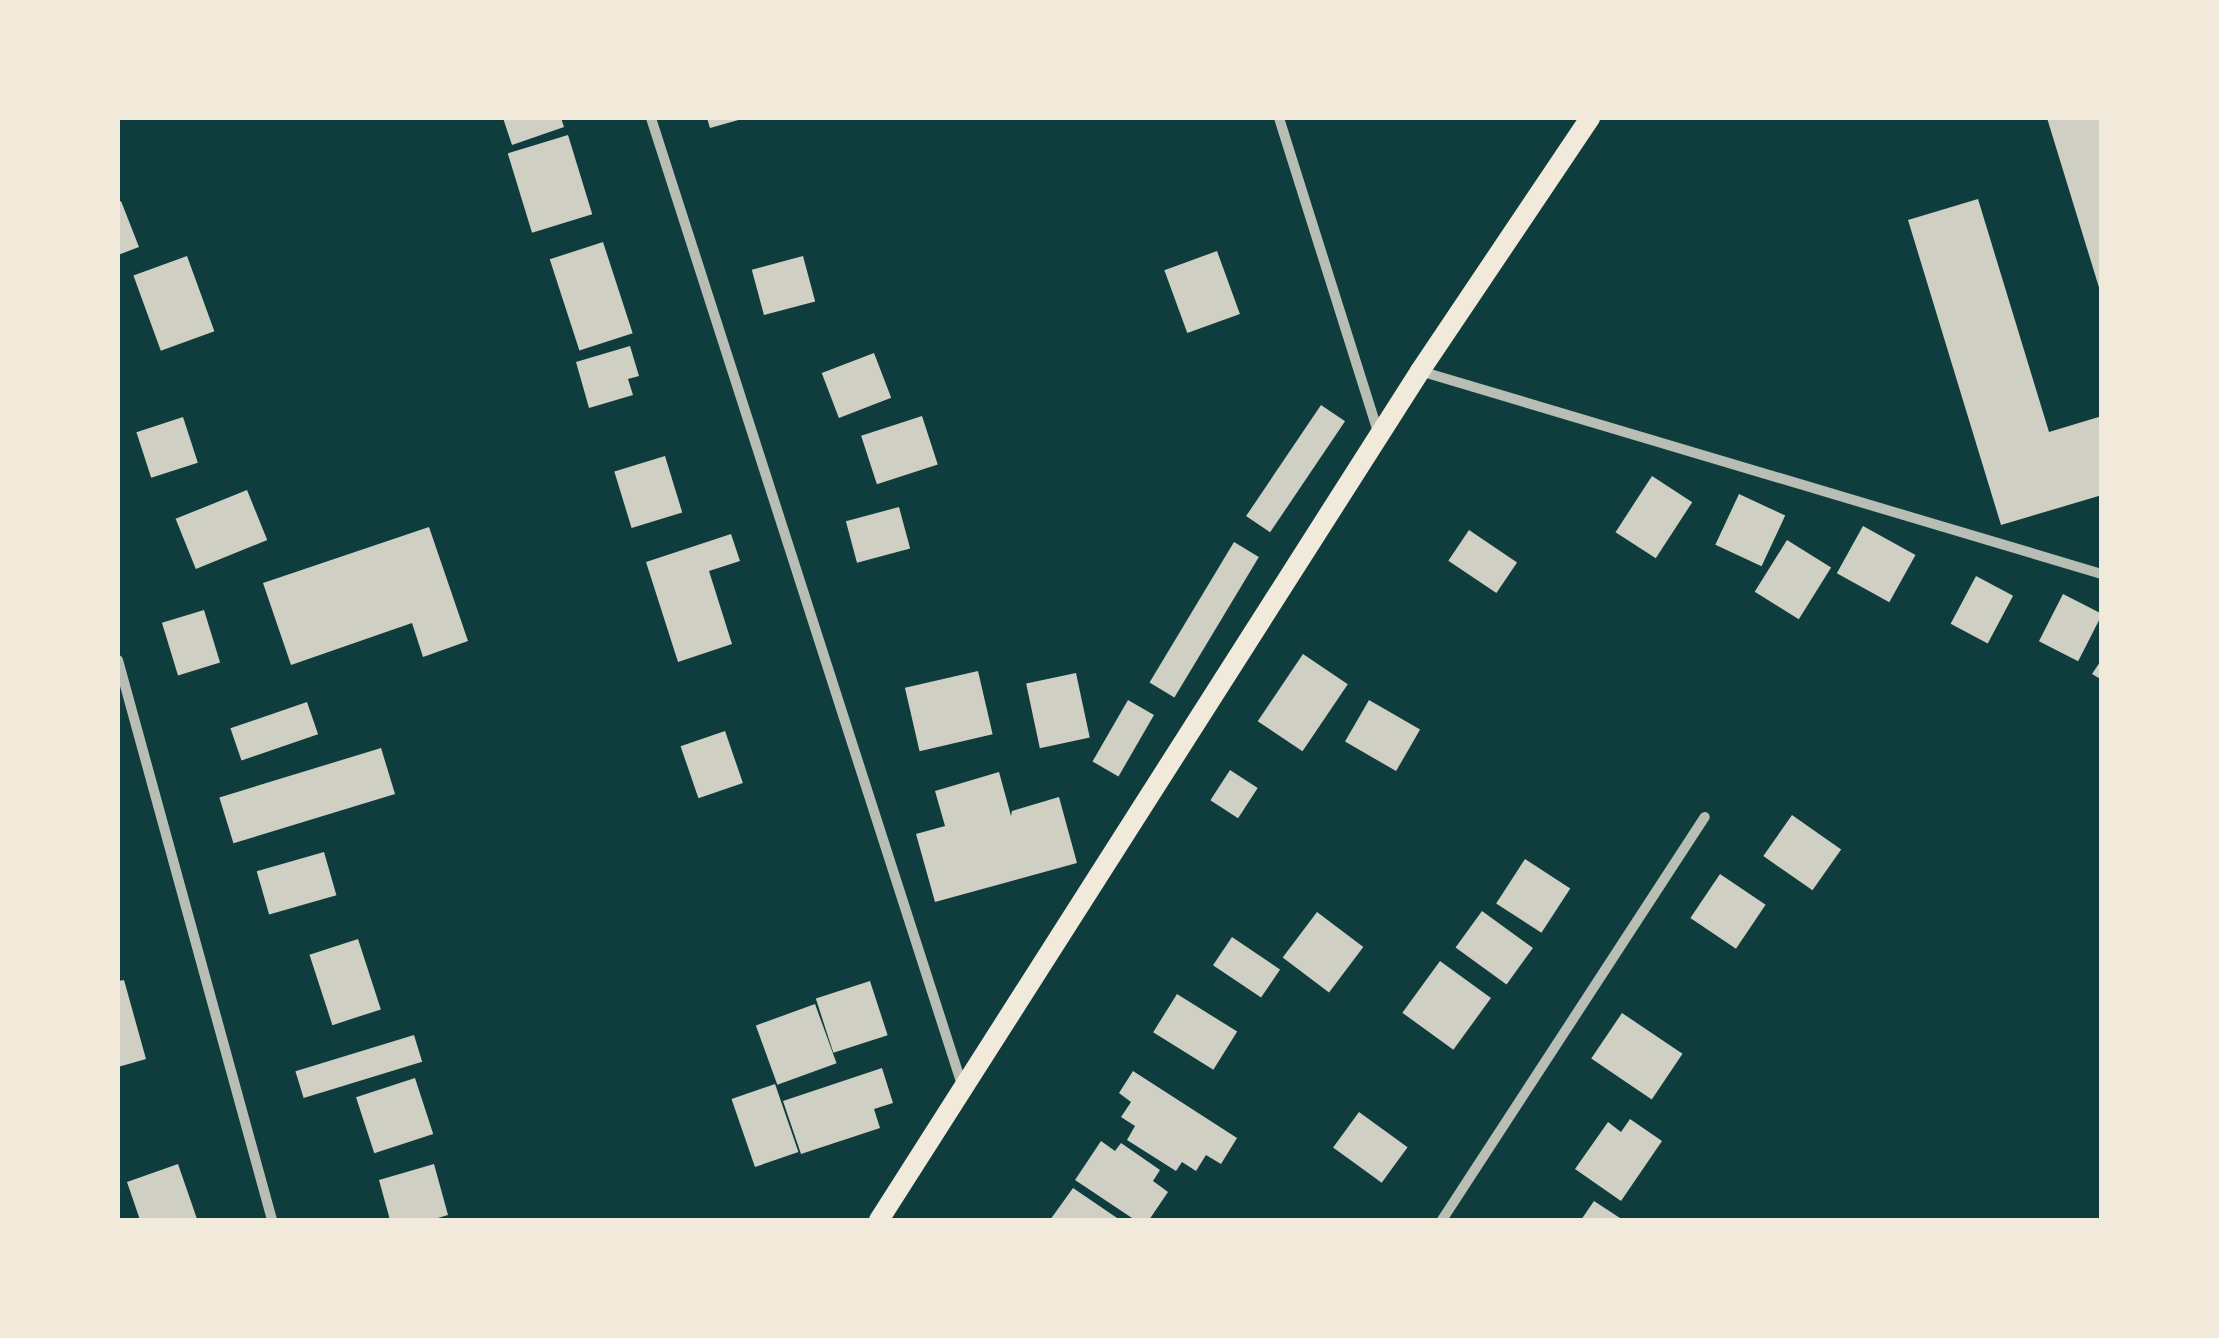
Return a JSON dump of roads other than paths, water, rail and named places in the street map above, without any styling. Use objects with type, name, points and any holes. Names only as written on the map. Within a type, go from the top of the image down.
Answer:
[{"type":"main road","points":[[880,1220],[1420,372],[1590,118]]},
{"type":"street","points":[[651,118],[963,1089]]},
{"type":"street","points":[[1278,118],[1379,437]]},
{"type":"street","points":[[1420,372],[2102,574]]},
{"type":"street","points":[[118,660],[272,1220]]},
{"type":"street","points":[[1442,1220],[1705,817]]}]
